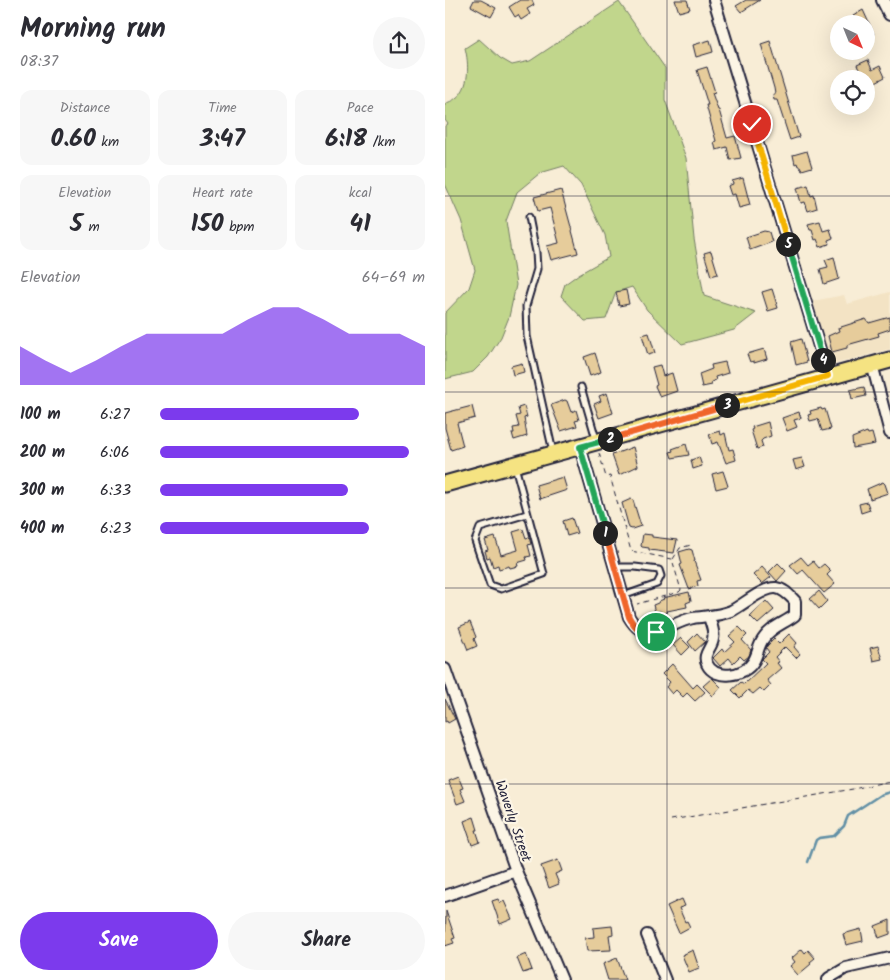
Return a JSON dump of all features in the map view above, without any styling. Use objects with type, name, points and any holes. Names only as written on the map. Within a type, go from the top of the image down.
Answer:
[{"type":"main road","points":[[445,484],[580,447],[598,447],[828,376],[890,360]]},
{"type":"street","points":[[714,0],[828,376]]},
{"type":"street","points":[[883,0],[890,14]]},
{"type":"street","points":[[872,364],[890,433]]},
{"type":"street","points":[[580,447],[629,617],[635,628],[646,633],[656,632],[692,618],[709,617],[730,611],[760,593],[775,588],[786,592],[795,601],[795,616],[773,629],[764,637],[753,663],[747,670],[738,673],[723,675],[713,672],[707,664],[706,655],[713,640],[709,617]]},
{"type":"street","name":"Waverly Street","points":[[446,674],[516,871],[562,980]]},
{"type":"street","points":[[445,896],[516,871]]},
{"type":"street","points":[[647,935],[665,980]]},
{"type":"street","points":[[828,980],[847,968],[890,958]]},
{"type":"lane","points":[[529,217],[536,252],[537,269],[526,306],[527,336],[554,454]]},
{"type":"lane","points":[[581,387],[598,447]]},
{"type":"lane","points":[[515,465],[545,574],[501,589],[490,585],[475,541],[480,528],[527,514]]},
{"type":"lane","points":[[614,566],[635,566],[659,570],[661,576],[657,584],[623,596]]},
{"type":"path","points":[[598,447],[606,477],[610,476],[631,551],[672,559]]},
{"type":"path","points":[[672,559],[680,548],[691,545]]},
{"type":"path","points":[[637,604],[681,590],[672,559]]},
{"type":"path","points":[[671,820],[890,781]]},
{"type":"shaded area","points":[[890,292],[890,349],[831,365],[813,301],[844,295],[847,304]]},
{"type":"green space","points":[[619,2],[665,68],[665,100],[686,158],[694,239],[704,296],[756,313],[734,330],[682,344],[647,310],[632,287],[616,292],[606,319],[585,321],[561,296],[565,284],[609,257],[605,235],[581,185],[564,166],[540,173],[517,192],[506,221],[516,285],[509,317],[501,337],[488,357],[473,372],[445,379],[445,313],[469,288],[475,270],[461,220],[445,184],[445,126],[448,124],[445,120],[445,104],[461,94],[464,88],[468,68],[465,48],[479,39],[500,58],[512,65],[530,61]]},
{"type":"building","points":[[474,0],[481,0],[496,8],[491,17],[471,6]]},
{"type":"building","points":[[520,0],[532,0],[534,5],[527,9],[530,14],[521,20],[518,15],[515,17],[509,7]]},
{"type":"building","points":[[675,0],[687,0],[690,9],[679,12]]},
{"type":"building","points":[[746,0],[760,0],[741,12],[736,6]]},
{"type":"building","points":[[863,10],[865,15],[855,15]]},
{"type":"building","points":[[710,40],[713,52],[696,57],[693,45]]},
{"type":"building","points":[[770,41],[799,137],[790,140],[777,100],[774,100],[774,88],[761,44]]},
{"type":"building","points":[[868,60],[872,70],[859,70],[857,65]]},
{"type":"building","points":[[880,66],[885,77],[875,82],[875,70],[872,70]]},
{"type":"building","points":[[707,67],[715,92],[712,93],[727,138],[735,136],[741,158],[730,160],[727,147],[716,150],[714,142],[716,141],[706,105],[708,105],[697,70]]},
{"type":"building","points":[[807,151],[812,167],[802,170],[797,163],[795,164],[793,155]]},
{"type":"building","points":[[743,178],[750,205],[739,208],[735,194],[731,195],[728,186],[733,184],[732,181]]},
{"type":"building","points":[[808,185],[811,196],[814,195],[817,208],[808,211],[805,202],[801,203],[797,188]]},
{"type":"building","points":[[561,190],[578,253],[551,260],[547,246],[559,243],[550,208],[538,211],[534,197]]},
{"type":"building","points":[[820,221],[823,231],[830,229],[833,238],[828,240],[829,244],[820,247],[808,224]]},
{"type":"building","points":[[764,231],[769,232],[772,242],[750,250],[746,237]]},
{"type":"building","points":[[711,251],[718,274],[711,276],[704,253]]},
{"type":"building","points":[[834,257],[839,279],[824,284],[820,269],[828,267],[825,260]]},
{"type":"building","points":[[772,289],[778,308],[768,311],[762,292]]},
{"type":"building","points":[[626,290],[629,304],[619,306],[616,292]]},
{"type":"building","points":[[890,317],[890,329],[878,333],[879,336],[847,345],[847,348],[832,352],[828,336],[839,331],[838,328],[866,319],[869,323]]},
{"type":"building","points":[[649,333],[655,353],[648,355],[642,335]]},
{"type":"building","points":[[801,339],[807,362],[796,365],[791,342]]},
{"type":"building","points":[[764,349],[767,359],[754,363],[754,361],[750,362],[747,354]]},
{"type":"building","points":[[595,353],[601,372],[590,376],[584,357]]},
{"type":"building","points":[[725,362],[728,373],[715,377],[716,380],[711,382],[712,385],[702,387],[699,374],[712,369],[711,365]]},
{"type":"building","points":[[522,363],[524,372],[513,375],[511,366]]},
{"type":"building","points":[[660,365],[663,376],[672,373],[677,391],[660,397],[655,386],[657,385],[652,367]]},
{"type":"building","points":[[864,387],[866,396],[852,399],[850,390]]},
{"type":"building","points":[[607,393],[613,413],[599,418],[594,404],[601,401],[599,396]]},
{"type":"building","points":[[565,400],[571,412],[576,410],[579,420],[575,421],[577,426],[561,431],[551,405]]},
{"type":"building","points":[[472,406],[475,418],[457,423],[463,446],[451,450],[445,428],[445,413]]},
{"type":"building","points":[[524,406],[527,417],[524,418],[527,436],[514,440],[513,428],[519,427],[516,416],[520,415],[518,408]]},
{"type":"building","points":[[821,408],[822,410],[825,409],[831,429],[822,431],[818,419],[810,421],[808,415],[811,414],[810,411]]},
{"type":"building","points":[[799,412],[801,418],[794,420],[797,427],[787,431],[782,418]]},
{"type":"building","points":[[768,422],[771,436],[763,439],[761,441],[763,447],[757,449],[751,430],[753,429],[752,427]]},
{"type":"building","points":[[720,431],[721,435],[725,433],[729,450],[733,449],[736,460],[726,463],[718,442],[712,444],[709,434]]},
{"type":"building","points":[[867,432],[868,434],[872,433],[875,444],[853,448],[852,438]]},
{"type":"building","points":[[686,444],[689,455],[672,458],[670,452],[673,451],[672,449]]},
{"type":"building","points":[[633,447],[638,466],[619,475],[612,455]]},
{"type":"building","points":[[699,457],[702,466],[693,469],[691,460]]},
{"type":"building","points":[[802,458],[805,467],[796,470],[793,460]]},
{"type":"building","points":[[723,471],[728,486],[716,489],[712,474]]},
{"type":"building","points":[[563,477],[567,490],[540,499],[536,485]]},
{"type":"building","points":[[883,482],[888,493],[870,499],[867,489]]},
{"type":"building","points":[[633,500],[641,526],[632,529],[629,528],[622,503]]},
{"type":"building","points":[[867,502],[870,510],[861,513],[859,504]]},
{"type":"building","points":[[572,518],[577,533],[567,536],[563,521]]},
{"type":"building","points":[[523,529],[526,538],[529,537],[531,544],[528,545],[531,556],[526,557],[527,560],[517,563],[518,566],[499,569],[498,565],[493,567],[490,557],[487,558],[485,551],[488,550],[485,540],[495,537],[501,555],[518,550],[513,532]]},
{"type":"building","points":[[643,534],[677,540],[674,553],[649,550],[649,548],[642,547]]},
{"type":"building","points":[[692,550],[701,580],[697,581],[698,586],[689,589],[680,565],[682,564],[679,552]]},
{"type":"building","points":[[801,557],[808,565],[813,561],[819,568],[824,564],[831,571],[827,575],[835,584],[824,593],[803,570],[798,574],[790,565]]},
{"type":"building","points":[[778,563],[786,571],[777,581],[769,572]]},
{"type":"building","points":[[762,567],[771,577],[762,584],[753,575]]},
{"type":"building","points":[[819,591],[827,601],[819,609],[810,599]]},
{"type":"building","points":[[689,592],[691,601],[686,603],[687,607],[661,614],[660,611],[655,612],[653,605],[663,598]]},
{"type":"building","points":[[766,601],[774,610],[758,624],[750,616]]},
{"type":"building","points":[[470,622],[476,637],[474,639],[477,646],[468,650],[459,627]]},
{"type":"building","points":[[739,627],[747,635],[742,640],[751,650],[749,656],[744,660],[740,656],[733,663],[729,658],[720,666],[713,658],[722,649],[724,652],[735,642],[729,636]]},
{"type":"building","points":[[697,633],[705,642],[695,651],[688,642]]},
{"type":"building","points":[[789,634],[797,643],[794,647],[800,654],[796,658],[785,647],[775,657],[781,668],[767,680],[771,685],[764,692],[760,688],[753,694],[748,690],[740,698],[732,690],[741,682],[744,684],[766,663],[762,659],[769,652],[766,648],[767,646],[774,639],[779,644]]},
{"type":"building","points":[[681,638],[690,647],[682,655],[673,645]]},
{"type":"building","points":[[878,646],[882,659],[873,661],[870,648]]},
{"type":"building","points":[[672,664],[693,688],[697,684],[705,692],[695,701],[687,693],[683,697],[676,690],[672,694],[666,687],[670,682],[662,674]]},
{"type":"building","points":[[712,678],[721,687],[713,696],[703,686]]},
{"type":"building","points":[[445,699],[455,719],[448,723],[447,721],[445,722]]},
{"type":"building","points":[[458,776],[463,788],[460,789],[465,801],[457,804],[448,780]]},
{"type":"building","points":[[474,817],[480,842],[472,845],[464,821]]},
{"type":"building","points":[[558,860],[562,871],[555,874],[559,884],[549,888],[541,866]]},
{"type":"building","points":[[498,899],[500,903],[504,901],[512,919],[500,924],[492,901]]},
{"type":"building","points":[[682,899],[685,906],[679,908],[685,922],[687,921],[690,927],[679,933],[667,906]]},
{"type":"building","points":[[446,911],[455,938],[452,939],[454,943],[445,946]]},
{"type":"building","points":[[890,920],[890,934],[879,938],[875,926]]},
{"type":"building","points":[[612,926],[613,934],[609,935],[611,950],[587,951],[585,938],[594,937],[593,928]]},
{"type":"building","points":[[861,929],[863,941],[846,945],[843,934]]},
{"type":"building","points":[[802,949],[805,953],[808,950],[815,958],[798,975],[790,966],[795,962],[792,958]]},
{"type":"building","points":[[693,950],[699,968],[689,972],[682,955]]},
{"type":"building","points":[[526,954],[532,970],[523,973],[517,958]]},
{"type":"building","points":[[617,958],[625,980],[608,980],[603,964]]},
{"type":"waterway","points":[[808,862],[816,840],[834,836],[844,826],[848,816],[880,795],[890,792]]},
{"type":"route","points":[[656,632],[646,633],[635,628],[629,617],[580,447],[828,376],[752,124]]}]
